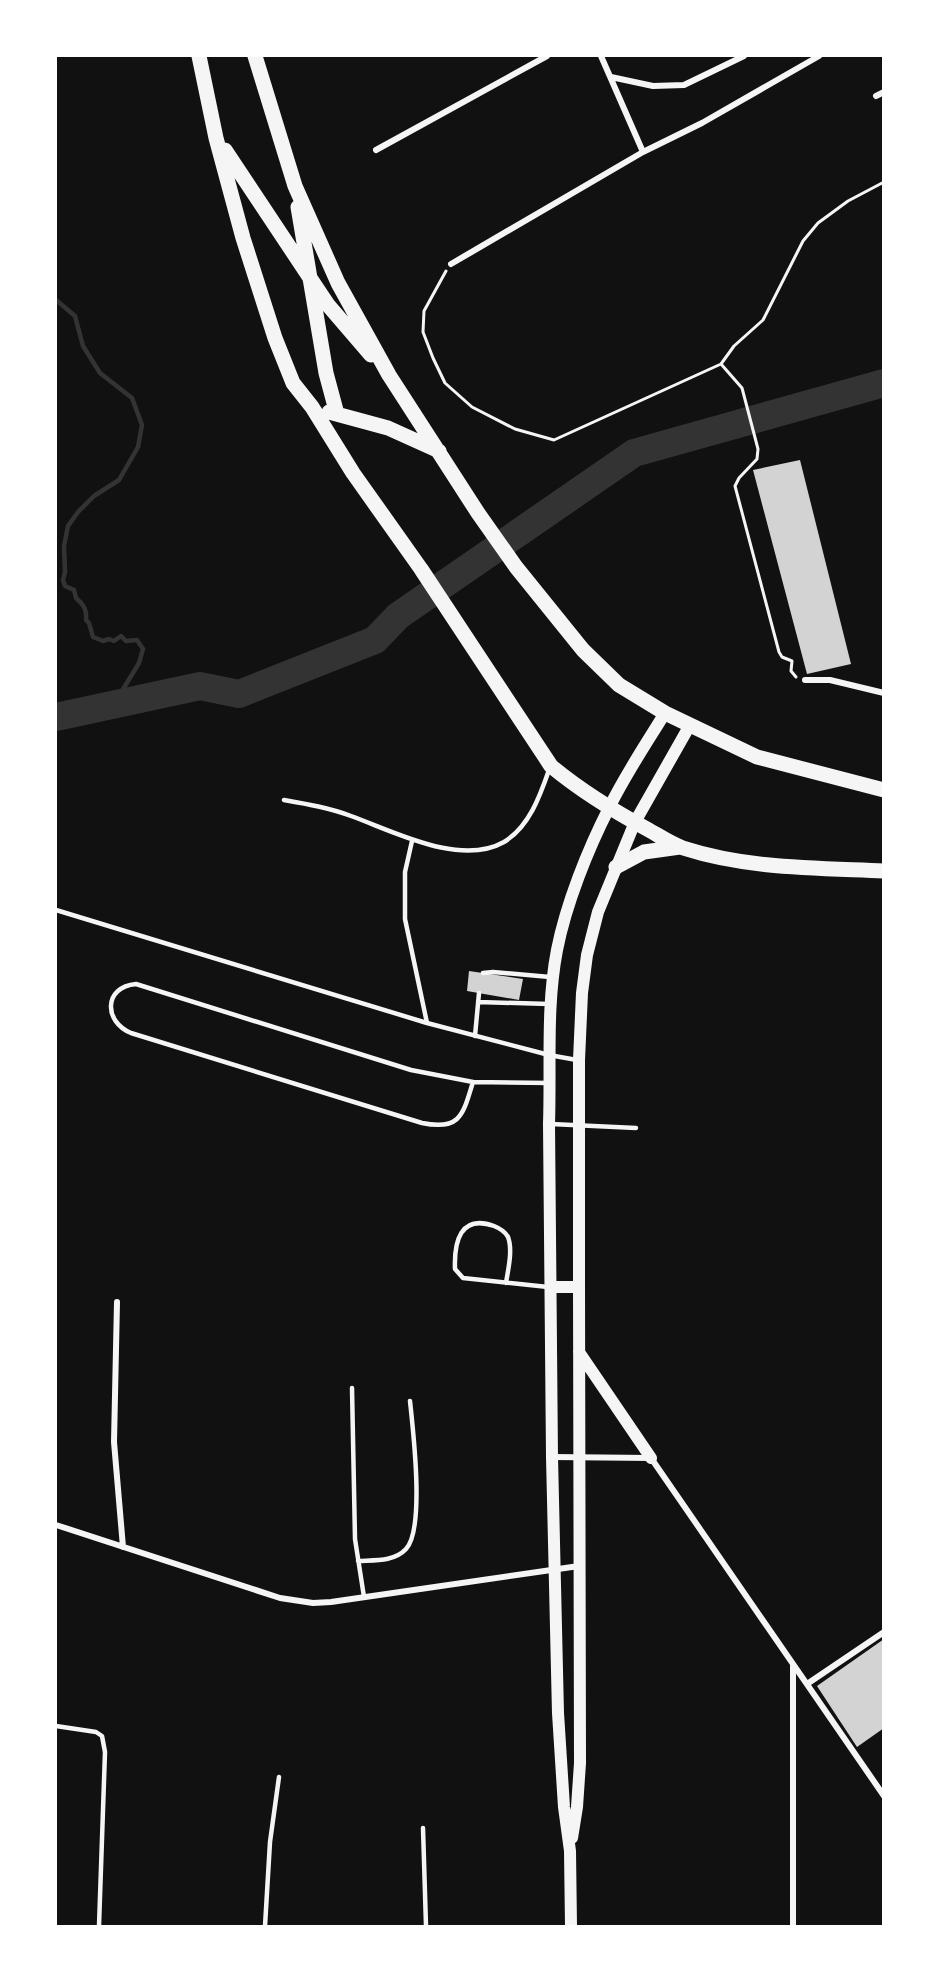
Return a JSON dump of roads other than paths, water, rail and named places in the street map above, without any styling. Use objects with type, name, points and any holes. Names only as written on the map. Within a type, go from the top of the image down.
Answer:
[{"type":"main road","points":[[199,56],[216,138],[243,238],[274,338],[293,383],[312,407],[551,766],[577,788],[609,808],[681,847],[724,859],[776,866],[884,871]]},
{"type":"main road","points":[[255,56],[296,186],[338,283],[389,375],[478,513],[516,567],[590,657],[619,685],[665,713],[758,757],[884,790]]},
{"type":"main road","points":[[216,138],[328,305],[389,375]]},
{"type":"main road","points":[[296,186],[326,373],[336,414]]},
{"type":"main road","points":[[312,407],[388,428],[439,451]]},
{"type":"main road","points":[[571,1926],[570,1851],[560,1765],[554,1569],[549,1124],[549,1055],[553,978],[569,904],[609,808],[665,713]]},
{"type":"main road","points":[[570,1851],[577,1807],[580,1763],[579,1060],[582,993],[587,955],[598,912],[616,867],[635,822],[690,725]]},
{"type":"main road","points":[[616,867],[644,852],[681,847]]},
{"type":"main road","points":[[551,1287],[579,1287]]},
{"type":"main road","points":[[579,1351],[651,1458]]},
{"type":"street","points":[[376,150],[547,56]]},
{"type":"street","points":[[601,56],[643,152]]},
{"type":"street","points":[[611,77],[653,86],[684,85],[744,56]]},
{"type":"street","points":[[451,264],[643,152],[702,123],[819,56]]},
{"type":"street","points":[[876,96],[884,92]]},
{"type":"street","points":[[805,680],[830,680],[884,693]]},
{"type":"street","points":[[117,1302],[114,1442],[123,1547]]},
{"type":"street","points":[[552,1457],[651,1458],[884,1796]]},
{"type":"street","points":[[56,1525],[280,1598],[313,1603],[579,1566]]},
{"type":"street","points":[[807,1684],[884,1632]]},
{"type":"street","points":[[793,1665],[793,1926]]},
{"type":"lane","points":[[285,800],[349,815],[412,841],[432,846],[482,850],[506,841],[529,817],[551,766]]},
{"type":"lane","points":[[412,841],[405,872],[405,919],[427,1023]]},
{"type":"lane","points":[[56,910],[427,1023],[549,1055],[579,1060]]},
{"type":"lane","points":[[483,973],[553,978]]},
{"type":"lane","points":[[472,1082],[463,1112],[455,1122],[442,1126],[422,1123],[131,1033],[117,1025],[112,1013],[111,1000],[120,988],[127,984],[136,984],[411,1070],[472,1082],[550,1083]]},
{"type":"lane","points":[[475,1036],[479,993]]},
{"type":"lane","points":[[478,1002],[552,1004]]},
{"type":"lane","points":[[549,1124],[636,1128]]},
{"type":"lane","points":[[506,1283],[510,1254],[508,1237],[501,1228],[483,1222],[474,1223],[463,1230],[457,1240],[454,1256],[458,1275],[463,1278],[506,1283],[551,1287]]},
{"type":"lane","points":[[352,1388],[355,1539],[364,1597]]},
{"type":"lane","points":[[358,1561],[392,1558],[407,1549],[412,1540],[417,1496],[410,1401]]},
{"type":"lane","points":[[56,1726],[96,1732],[103,1740],[105,1752],[99,1926]]},
{"type":"lane","points":[[264,1926],[270,1842],[279,1777]]},
{"type":"lane","points":[[423,1828],[426,1926]]},
{"type":"waterway","points":[[56,300],[75,316],[83,346],[100,373],[132,398],[142,425],[138,447],[119,480],[94,496],[78,512],[68,526],[64,546],[63,580],[65,586],[74,590],[76,598],[84,608],[93,637],[103,641],[109,639],[114,641],[121,636],[126,641],[137,640],[143,649],[139,663],[114,704]]},
{"type":"waterway","points":[[56,717],[200,686],[239,694],[375,640],[398,616],[634,453],[884,383]]}]
